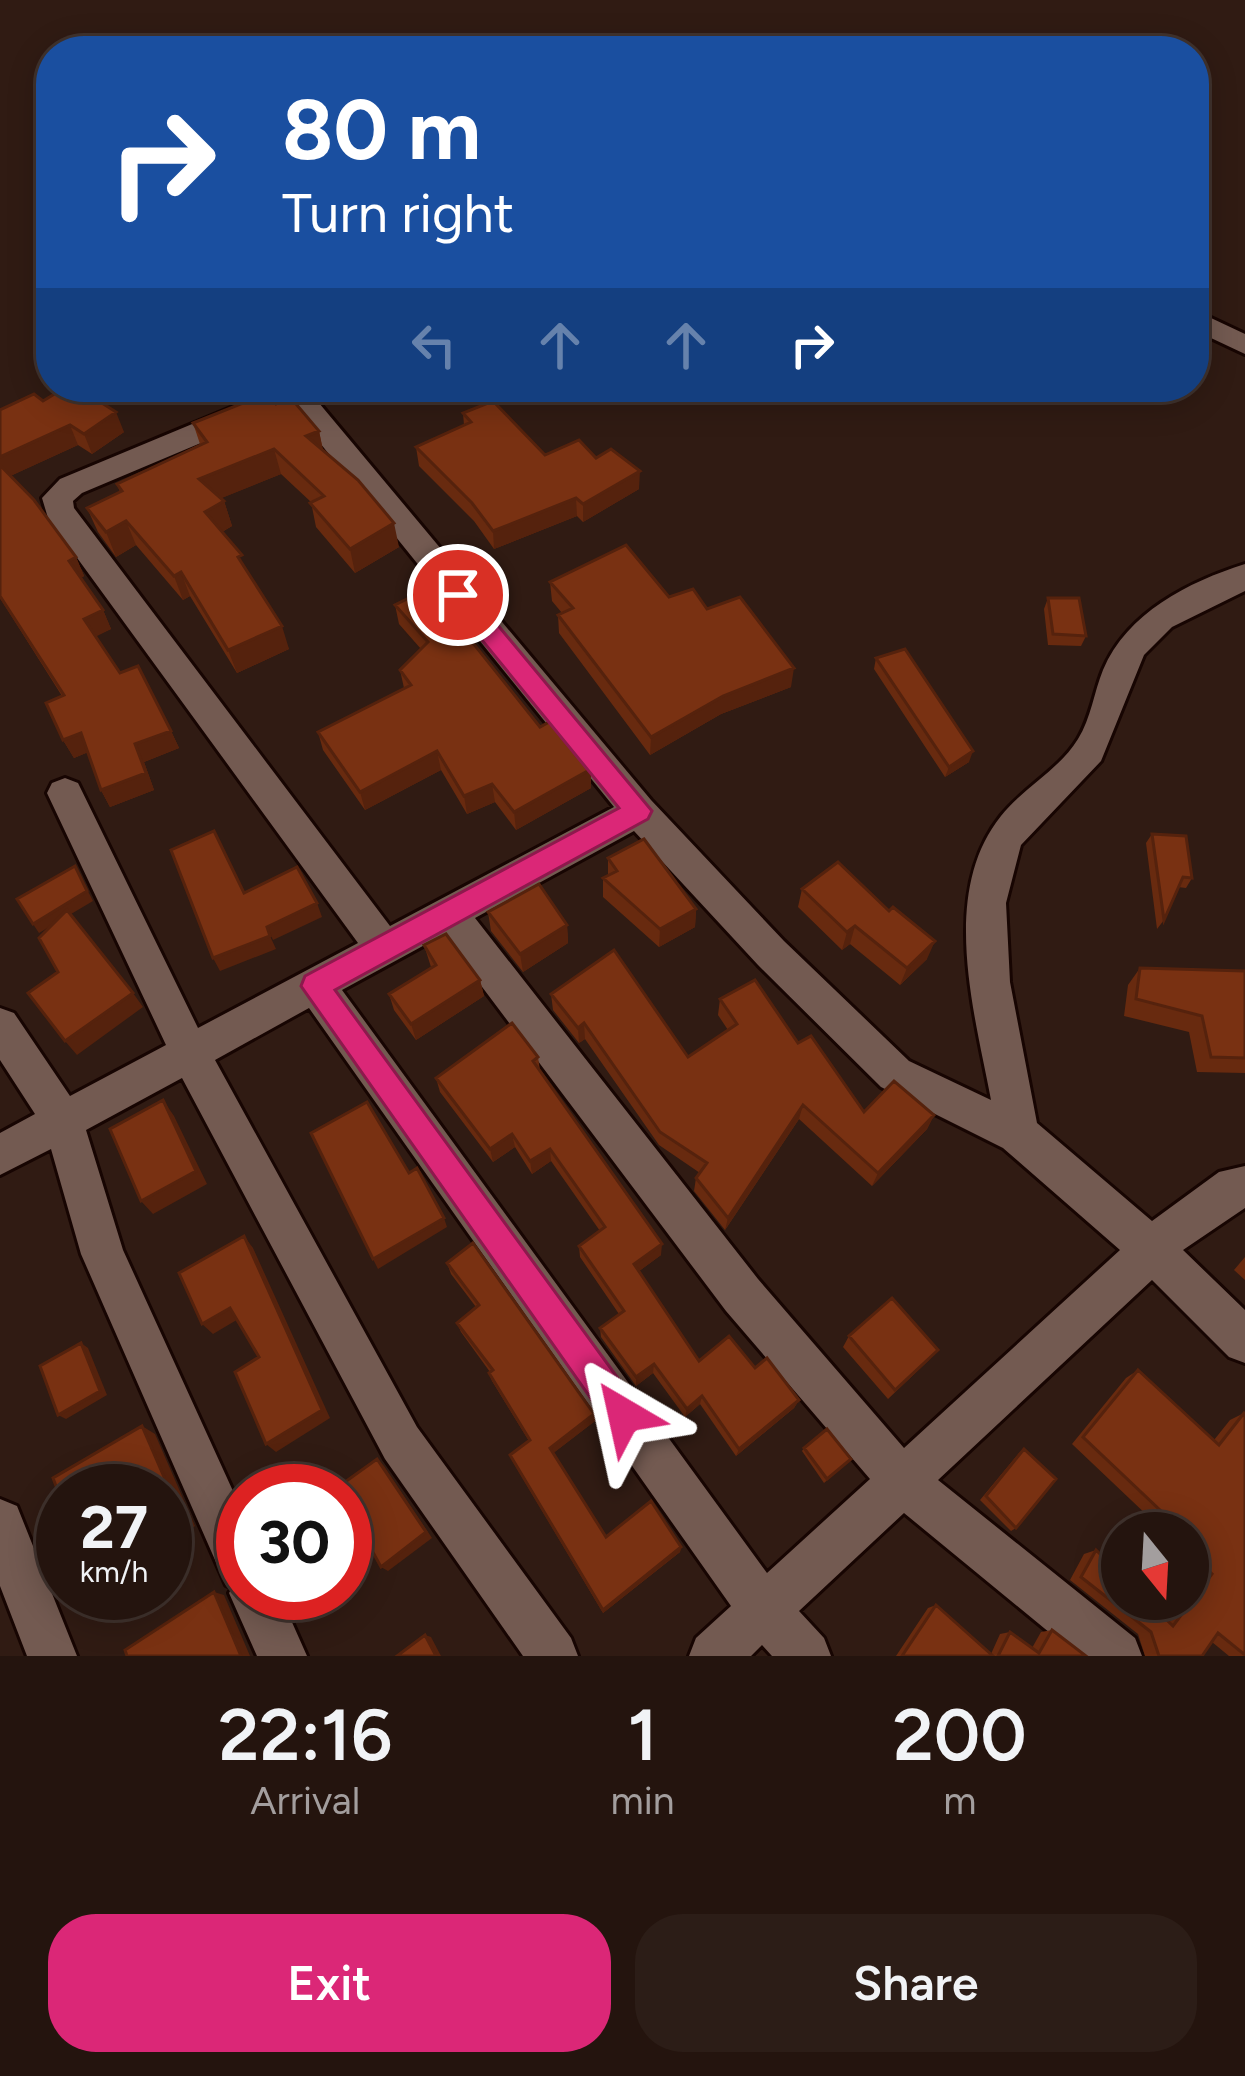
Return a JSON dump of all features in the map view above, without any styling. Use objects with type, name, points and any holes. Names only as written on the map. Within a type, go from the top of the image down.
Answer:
[{"type":"street","points":[[1209,327],[1245,345]]},
{"type":"street","points":[[283,402],[268,404],[70,486],[57,497],[58,510],[384,948]]},
{"type":"street","points":[[293,402],[309,410],[638,811],[771,953],[895,1074],[1018,1134],[1152,1250],[1245,1341]]},
{"type":"street","points":[[1018,1134],[986,938],[991,867],[1008,833],[1089,751],[1124,660],[1147,632],[1182,602],[1226,588],[1245,576]]},
{"type":"street","points":[[65,793],[189,1051],[401,1443],[553,1656]]},
{"type":"street","points":[[0,1155],[638,811]]},
{"type":"street","points":[[447,911],[742,1295],[902,1481],[1118,1656]]},
{"type":"street","points":[[315,986],[763,1609],[806,1656]]},
{"type":"street","points":[[0,1026],[63,1121],[103,1253],[216,1507]]},
{"type":"street","points":[[714,1656],[1152,1250],[1234,1187],[1245,1187]]},
{"type":"street","points":[[0,1523],[52,1656]]},
{"type":"street","points":[[266,1620],[283,1656]]},
{"type":"building","points":[[34,394],[36,402],[100,402],[116,412],[84,434],[70,425],[0,457],[0,410]]},
{"type":"building","points":[[246,402],[294,402],[319,431],[306,436],[358,480],[394,523],[350,549],[310,503],[324,496],[274,449],[199,479],[224,501],[205,512],[242,555],[238,557],[282,626],[228,650],[181,572],[174,576],[126,521],[106,532],[87,508],[122,491],[117,484],[207,442],[193,423]]},
{"type":"building","points":[[494,402],[545,455],[579,440],[596,458],[611,449],[640,471],[583,504],[576,498],[493,531],[416,447],[471,422],[463,413]]},
{"type":"building","points":[[0,465],[34,500],[76,557],[69,561],[103,610],[84,619],[120,673],[138,666],[171,731],[135,744],[146,773],[101,790],[81,733],[63,740],[46,703],[64,695],[0,596]]},
{"type":"building","points":[[626,545],[669,597],[693,589],[707,609],[740,597],[794,668],[723,696],[651,737],[558,615],[573,608],[550,582]]},
{"type":"building","points":[[429,588],[540,727],[551,721],[591,769],[514,812],[492,784],[464,796],[437,751],[360,792],[318,732],[411,685],[400,670],[428,642],[395,605]]},
{"type":"building","points":[[1048,598],[1079,598],[1086,636],[1053,634]]},
{"type":"building","points":[[905,649],[973,751],[949,767],[876,658]]},
{"type":"building","points":[[214,831],[244,893],[297,867],[317,903],[267,927],[270,936],[213,958],[171,850]]},
{"type":"building","points":[[1152,834],[1186,836],[1192,878],[1183,877],[1164,920]]},
{"type":"building","points":[[644,839],[696,909],[660,929],[603,878],[617,871],[608,858]]},
{"type":"building","points":[[838,862],[889,911],[893,907],[935,941],[907,968],[855,926],[847,932],[802,889]]},
{"type":"building","points":[[75,866],[87,891],[33,924],[17,899]]},
{"type":"building","points":[[539,884],[567,925],[520,954],[488,912]]},
{"type":"building","points":[[67,910],[133,993],[65,1041],[28,993],[58,972],[39,938]]},
{"type":"building","points":[[446,934],[480,980],[411,1024],[389,994],[436,965],[424,945]]},
{"type":"building","points":[[614,950],[688,1057],[737,1024],[720,999],[755,980],[798,1043],[811,1036],[864,1112],[894,1081],[934,1115],[878,1173],[803,1105],[728,1218],[696,1178],[707,1163],[660,1132],[584,1023],[578,1028],[551,994]]},
{"type":"building","points":[[1140,968],[1245,971],[1245,1058],[1211,1057],[1202,1016],[1136,999]]},
{"type":"building","points":[[512,1023],[538,1057],[533,1061],[662,1244],[634,1264],[699,1361],[729,1336],[755,1368],[767,1358],[799,1400],[739,1449],[702,1396],[687,1409],[654,1364],[636,1377],[600,1328],[624,1311],[579,1246],[605,1227],[550,1149],[530,1161],[512,1134],[490,1149],[436,1078]]},
{"type":"building","points":[[163,1100],[196,1171],[141,1201],[110,1129]]},
{"type":"building","points":[[367,1102],[409,1173],[417,1168],[444,1218],[373,1259],[311,1133]]},
{"type":"building","points":[[244,1236],[322,1410],[266,1444],[235,1372],[259,1357],[230,1308],[202,1324],[179,1273]]},
{"type":"building","points":[[473,1243],[594,1414],[550,1448],[606,1537],[651,1501],[681,1547],[603,1610],[510,1455],[530,1440],[489,1373],[493,1370],[457,1323],[479,1305],[447,1263]]},
{"type":"building","points":[[892,1298],[938,1350],[895,1390],[849,1336]]},
{"type":"building","points":[[81,1343],[100,1391],[58,1415],[40,1366]]},
{"type":"building","points":[[1138,1370],[1219,1445],[1245,1414],[1245,1655],[1218,1633],[1202,1656],[1159,1656],[1151,1632],[1136,1620],[1167,1620],[1173,1626],[1178,1620],[1209,1620],[1209,1512],[1162,1512],[1083,1437]]},
{"type":"building","points":[[142,1426],[158,1464],[77,1464]]},
{"type":"building","points":[[827,1429],[851,1459],[827,1479],[804,1448]]},
{"type":"building","points":[[1024,1449],[1056,1479],[1016,1528],[986,1496]]},
{"type":"building","points":[[377,1459],[426,1532],[381,1567],[372,1550],[370,1464]]},
{"type":"building","points":[[1096,1550],[1101,1555],[1101,1593],[1081,1577]]},
{"type":"building","points":[[214,1592],[216,1620],[226,1620],[241,1656],[127,1656],[125,1650],[171,1620],[192,1620],[192,1606]]},
{"type":"building","points":[[936,1605],[993,1656],[902,1656]]},
{"type":"building","points":[[1052,1630],[1086,1656],[998,1656],[1010,1632],[1039,1653]]},
{"type":"building","points":[[425,1635],[436,1656],[397,1656]]},
{"type":"route","points":[[458,595],[638,811],[315,986],[624,1415]]}]
